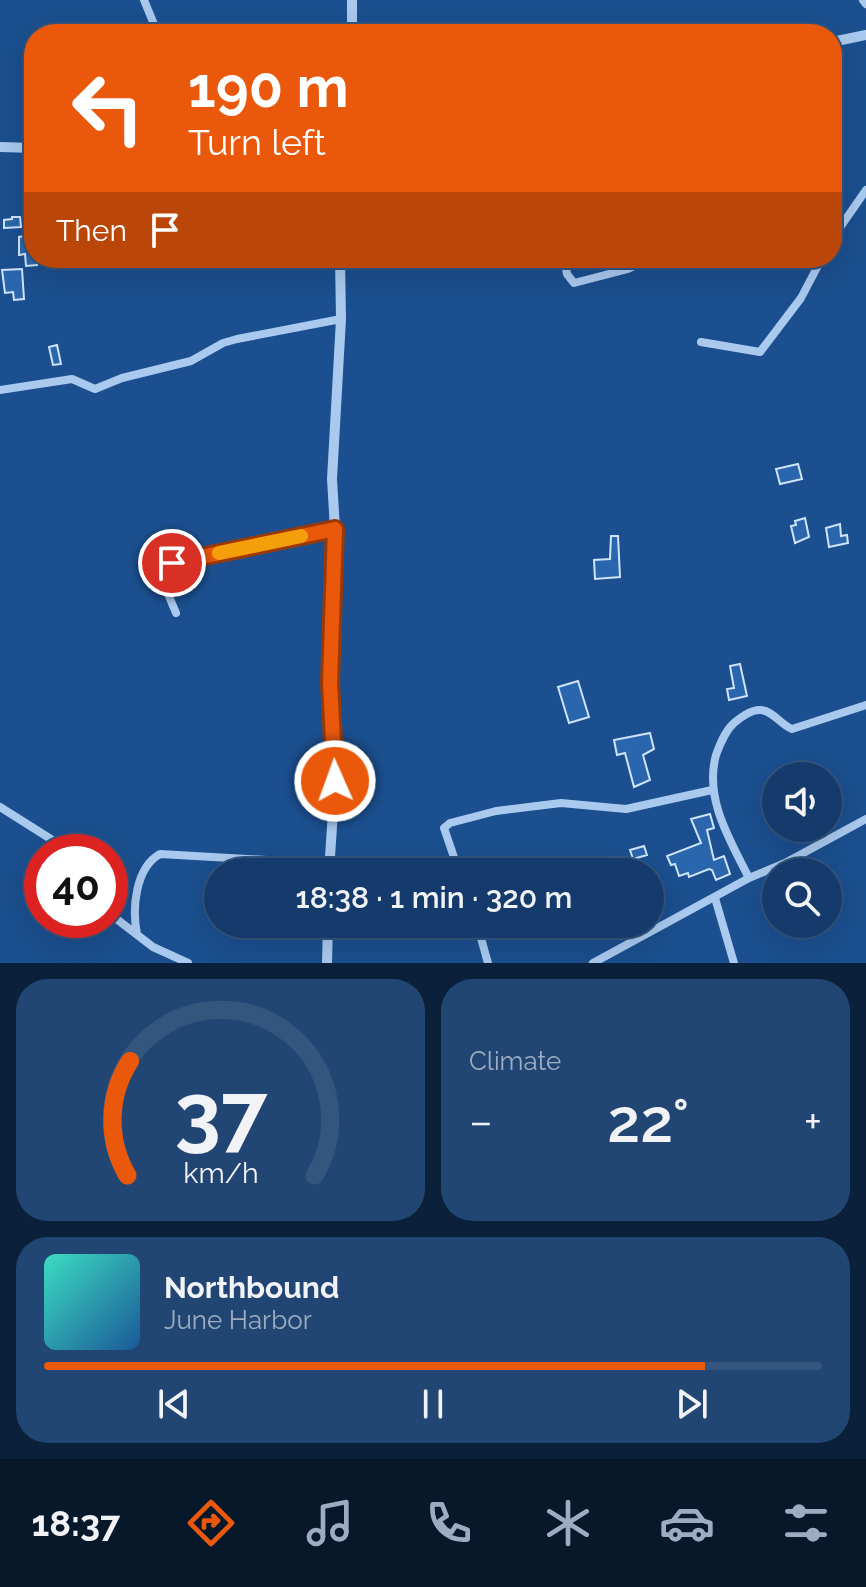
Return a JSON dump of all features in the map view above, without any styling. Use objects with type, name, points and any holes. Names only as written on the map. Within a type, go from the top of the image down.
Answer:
[{"type":"street","points":[[144,0],[154,24]]},
{"type":"street","points":[[352,0],[352,24]]},
{"type":"street","points":[[842,40],[866,35]]},
{"type":"street","points":[[0,147],[24,148]]},
{"type":"street","points":[[842,225],[866,190]]},
{"type":"street","points":[[330,858],[335,781],[330,682],[335,529],[332,479],[341,319],[340,268]]},
{"type":"street","points":[[566,268],[574,283],[630,268]]},
{"type":"street","points":[[701,342],[760,352],[801,298],[817,268]]},
{"type":"street","points":[[0,390],[72,379],[89,388],[101,388],[122,378],[191,361],[223,343],[341,319]]},
{"type":"street","points":[[176,613],[163,582],[164,570],[172,563],[335,529]]},
{"type":"street","points":[[749,878],[723,824],[712,790],[712,771],[729,727],[741,717],[759,709],[767,711],[792,729],[866,705]]},
{"type":"street","points":[[454,858],[444,828],[450,823],[496,811],[561,803],[626,809],[712,790]]},
{"type":"street","points":[[0,807],[43,834]]},
{"type":"street","points":[[593,963],[749,878],[785,863],[866,819]]},
{"type":"street","points":[[137,934],[133,904],[148,864],[160,854],[231,858]]},
{"type":"street","points":[[715,898],[734,963]]},
{"type":"street","points":[[128,927],[153,947],[188,963]]},
{"type":"street","points":[[327,963],[328,938]]},
{"type":"street","points":[[481,938],[488,963]]},
{"type":"building","points":[[20,217],[21,227],[4,228],[4,220]]},
{"type":"building","points":[[24,236],[24,254],[19,255],[19,237]]},
{"type":"building","points":[[22,269],[24,299],[14,300],[13,292],[5,293],[2,270]]},
{"type":"building","points":[[57,345],[61,364],[53,365],[49,347]]},
{"type":"building","points":[[798,464],[802,479],[780,484],[776,469]]},
{"type":"building","points":[[805,518],[809,537],[795,543],[791,526]]},
{"type":"building","points":[[840,524],[841,536],[847,535],[848,543],[829,547],[826,528]]},
{"type":"building","points":[[611,536],[618,536],[620,577],[595,579],[594,560],[610,559]]},
{"type":"building","points":[[740,664],[747,696],[729,700],[727,689],[734,688],[730,666]]},
{"type":"building","points":[[578,681],[589,717],[569,723],[558,687]]},
{"type":"building","points":[[650,733],[654,749],[643,755],[650,780],[634,787],[625,753],[617,755],[614,740]]},
{"type":"building","points":[[710,814],[714,828],[707,830],[714,860],[724,856],[730,874],[716,880],[709,869],[689,877],[688,873],[679,876],[675,864],[671,865],[667,856],[701,843],[691,819]]},
{"type":"building","points":[[644,846],[647,855],[633,858],[630,850]]},
{"type":"slow traffic","points":[[219,553],[301,536]]},
{"type":"route","points":[[172,563],[335,529],[330,682],[335,781]]}]
